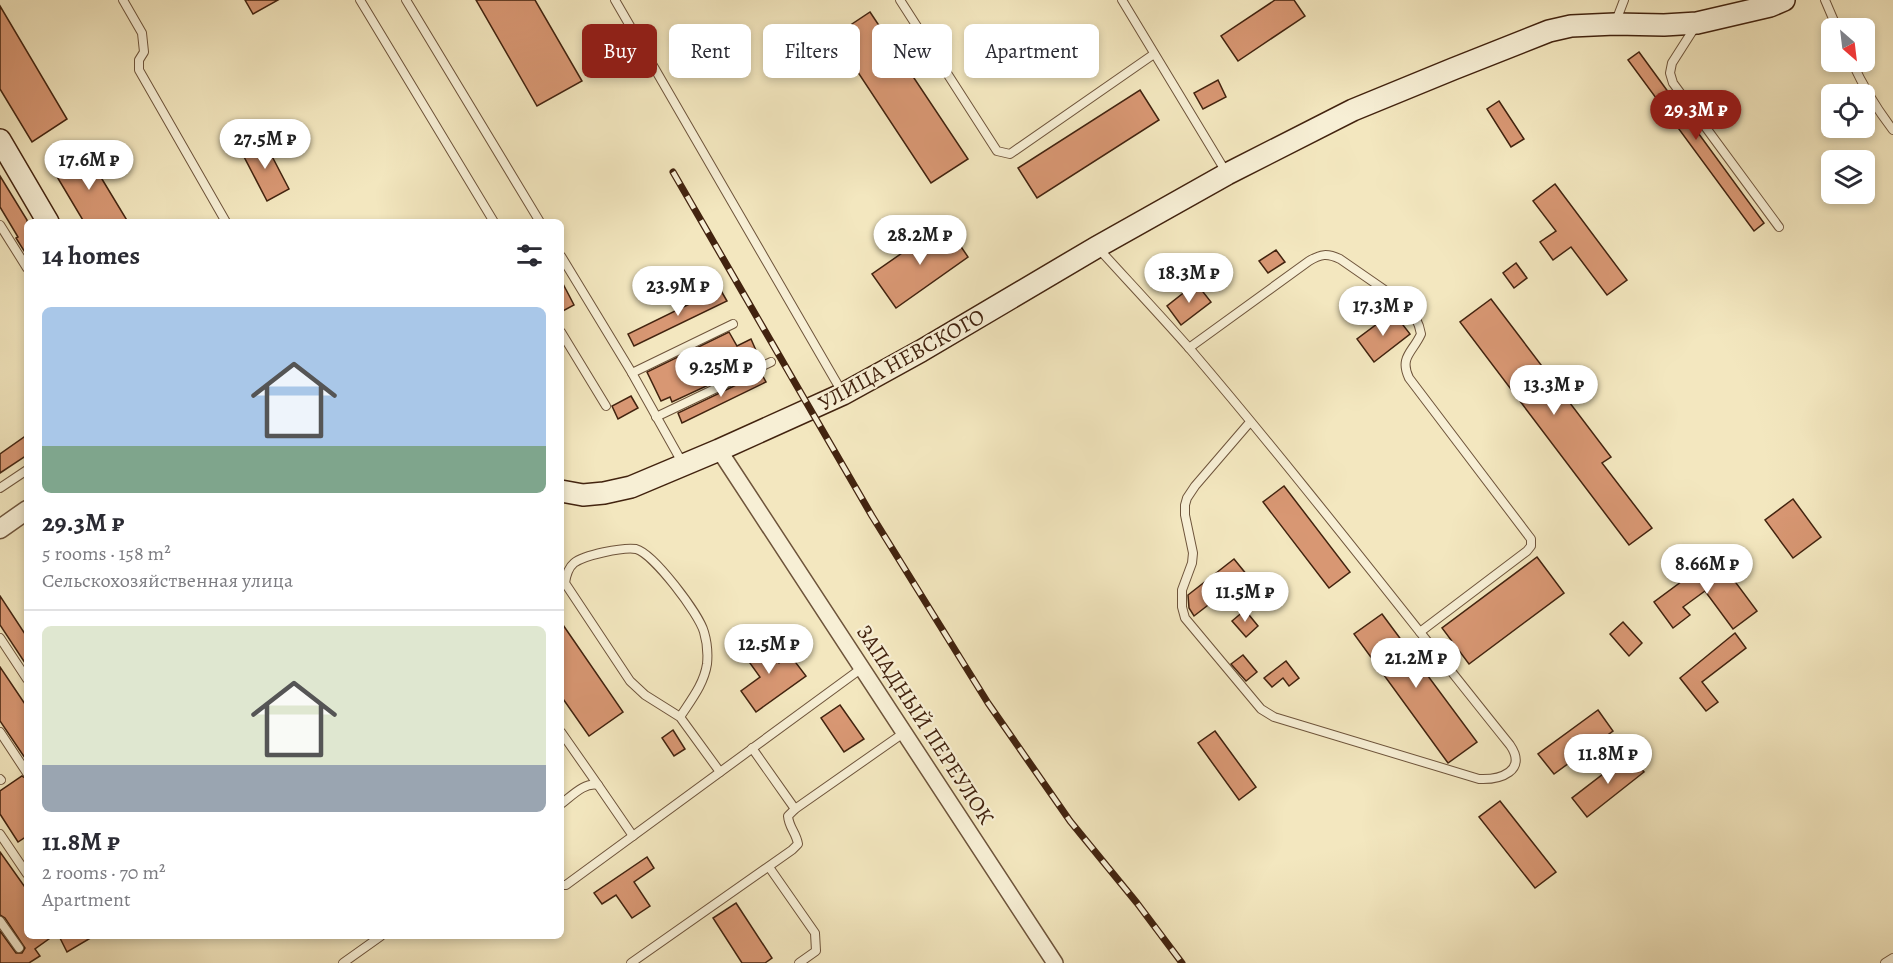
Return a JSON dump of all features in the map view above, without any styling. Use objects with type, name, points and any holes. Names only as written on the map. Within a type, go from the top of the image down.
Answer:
[{"type":"main road","name":"УЛИЦА НЕВСКОГО","points":[[564,492],[583,495],[631,487],[843,394],[1227,174],[1353,110],[1548,31],[1571,26],[1615,24],[1664,26],[1697,23],[1770,6],[1784,0]]},
{"type":"main road","points":[[0,140],[46,219]]},
{"type":"street","name":"ЗАПАДНЫЙ ПЕРЕУЛОК","points":[[719,450],[1055,963]]},
{"type":"street","points":[[0,529],[24,512]]},
{"type":"lane","points":[[123,0],[142,33],[144,52],[139,60],[139,70],[223,219]]},
{"type":"lane","points":[[360,0],[492,219]]},
{"type":"lane","points":[[406,0],[538,219]]},
{"type":"lane","points":[[615,0],[843,394]]},
{"type":"lane","points":[[900,0],[997,151],[1004,153],[1010,154],[1154,54]]},
{"type":"lane","points":[[1122,0],[1227,174]]},
{"type":"lane","points":[[1615,24],[1624,0]]},
{"type":"lane","points":[[1825,0],[1833,18]]},
{"type":"lane","points":[[1697,23],[1672,63],[1670,73],[1673,83],[1779,227]]},
{"type":"lane","points":[[1856,72],[1875,105],[1893,130]]},
{"type":"lane","points":[[0,225],[24,263]]},
{"type":"lane","points":[[1097,247],[1189,348],[1250,422],[1420,632],[1513,750],[1516,761],[1510,772],[1491,780],[1479,779],[1274,717],[1261,709],[1185,618],[1180,596],[1192,563],[1193,553],[1185,515],[1187,498],[1250,422]]},
{"type":"lane","points":[[1189,348],[1321,254],[1330,254],[1341,259],[1405,304],[1411,311],[1418,321],[1421,334],[1405,361],[1409,378],[1531,538],[1531,546],[1527,551],[1420,632]]},
{"type":"lane","points":[[564,261],[632,373],[684,465]]},
{"type":"lane","points":[[632,373],[734,324]]},
{"type":"lane","points":[[564,337],[606,406]]},
{"type":"lane","points":[[656,417],[771,362]]},
{"type":"lane","points":[[0,488],[24,472]]},
{"type":"lane","points":[[680,717],[702,682],[707,664],[707,650],[704,631],[677,588],[664,571],[638,549],[588,556],[573,563],[567,573],[565,584],[630,681],[645,695],[680,717],[720,772]]},
{"type":"lane","points":[[0,638],[24,674]]},
{"type":"lane","points":[[564,885],[862,668]]},
{"type":"lane","points":[[0,732],[24,768]]},
{"type":"lane","points":[[631,963],[792,850],[798,844],[797,836],[789,825],[788,816],[905,732]]},
{"type":"lane","points":[[564,736],[633,836]]},
{"type":"lane","points":[[752,748],[795,809]]},
{"type":"lane","points":[[564,802],[586,785],[598,785]]},
{"type":"lane","points":[[0,834],[24,870]]},
{"type":"lane","points":[[769,867],[815,933],[816,951],[799,963]]},
{"type":"lane","points":[[0,921],[19,948]]},
{"type":"lane","points":[[343,963],[377,939]]},
{"type":"lane","points":[[1885,963],[1893,958]]},
{"type":"building","points":[[245,0],[278,0],[253,14]]},
{"type":"building","points":[[476,0],[535,0],[582,81],[537,106]]},
{"type":"building","points":[[1275,0],[1294,0],[1305,16],[1238,61],[1221,36]]},
{"type":"building","points":[[0,6],[67,119],[32,142],[0,89]]},
{"type":"building","points":[[870,12],[878,24],[872,24],[872,78],[914,78],[968,159],[931,183],[860,75],[860,24],[852,24]]},
{"type":"building","points":[[1639,52],[1764,223],[1754,231],[1628,60]]},
{"type":"building","points":[[1218,80],[1226,97],[1203,109],[1194,93]]},
{"type":"building","points":[[1140,90],[1159,120],[1037,198],[1018,168]]},
{"type":"building","points":[[1499,101],[1524,139],[1511,147],[1487,109]]},
{"type":"building","points":[[263,139],[289,189],[267,201],[241,151]]},
{"type":"building","points":[[85,151],[126,219],[82,219],[53,170]]},
{"type":"building","points":[[0,176],[26,219],[24,219],[24,251],[16,238],[18,237],[0,207]]},
{"type":"building","points":[[1555,184],[1627,280],[1607,295],[1571,247],[1553,260],[1540,242],[1556,231],[1533,201]]},
{"type":"building","points":[[945,223],[968,257],[896,308],[872,274]]},
{"type":"building","points":[[1276,250],[1285,262],[1268,273],[1259,261]]},
{"type":"building","points":[[1516,263],[1527,278],[1514,288],[1503,273]]},
{"type":"building","points":[[1196,283],[1211,302],[1181,325],[1167,306]]},
{"type":"building","points":[[564,286],[574,305],[564,310]]},
{"type":"building","points":[[720,289],[727,301],[634,346],[628,334]]},
{"type":"building","points":[[1491,299],[1611,457],[1602,463],[1652,528],[1629,545],[1460,322]]},
{"type":"building","points":[[1393,312],[1410,334],[1374,362],[1357,339]]},
{"type":"building","points":[[729,332],[737,346],[751,339],[758,355],[753,357],[756,363],[672,402],[670,397],[661,401],[647,372]]},
{"type":"building","points":[[761,373],[766,382],[682,423],[678,413]]},
{"type":"building","points":[[631,396],[638,408],[618,419],[612,406]]},
{"type":"building","points":[[24,437],[24,457],[0,473],[0,454]]},
{"type":"building","points":[[1284,486],[1350,572],[1329,588],[1263,502]]},
{"type":"building","points":[[1793,499],[1821,537],[1793,558],[1765,520]]},
{"type":"building","points":[[1716,556],[1757,611],[1733,629],[1705,591],[1683,607],[1690,615],[1673,628],[1654,602]]},
{"type":"building","points":[[1537,557],[1564,593],[1469,664],[1442,628]]},
{"type":"building","points":[[1234,559],[1247,575],[1194,616],[1189,608],[1188,595]]},
{"type":"building","points":[[0,596],[24,632],[24,661],[0,625]]},
{"type":"building","points":[[1245,610],[1258,626],[1246,637],[1232,621]]},
{"type":"building","points":[[1382,614],[1477,742],[1448,763],[1354,634]]},
{"type":"building","points":[[1623,622],[1642,643],[1629,656],[1610,634]]},
{"type":"building","points":[[564,626],[623,712],[589,736],[564,700]]},
{"type":"building","points":[[1735,633],[1746,648],[1702,682],[1718,702],[1706,711],[1680,678]]},
{"type":"building","points":[[761,638],[779,663],[790,655],[806,676],[756,712],[741,691],[760,677],[742,652]]},
{"type":"building","points":[[1243,655],[1257,672],[1246,681],[1231,664]]},
{"type":"building","points":[[1286,661],[1299,678],[1289,686],[1283,678],[1272,687],[1264,678]]},
{"type":"building","points":[[0,667],[24,703],[24,757],[0,721]]},
{"type":"building","points":[[840,705],[864,739],[844,752],[821,718]]},
{"type":"building","points":[[1598,710],[1613,731],[1554,774],[1538,754]]},
{"type":"building","points":[[673,730],[685,749],[674,756],[662,738]]},
{"type":"building","points":[[1215,731],[1256,787],[1239,800],[1198,743]]},
{"type":"building","points":[[1629,754],[1644,772],[1587,817],[1572,798]]},
{"type":"building","points":[[22,776],[24,777],[24,838],[18,842],[0,814],[0,791]]},
{"type":"building","points":[[1500,801],[1556,872],[1535,888],[1479,817]]},
{"type":"building","points":[[0,852],[24,886],[24,939],[49,939],[35,949],[40,956],[29,963],[0,963],[0,931],[16,953],[22,953],[25,948],[5,918],[0,915]]},
{"type":"building","points":[[647,857],[654,868],[634,882],[650,906],[632,918],[616,895],[602,904],[594,893]]},
{"type":"building","points":[[736,903],[772,958],[765,963],[742,963],[713,918]]},
{"type":"building","points":[[60,939],[89,939],[67,952]]},
{"type":"railway","points":[[673,172],[872,516],[988,703],[1070,821],[1137,903],[1182,963]]}]
